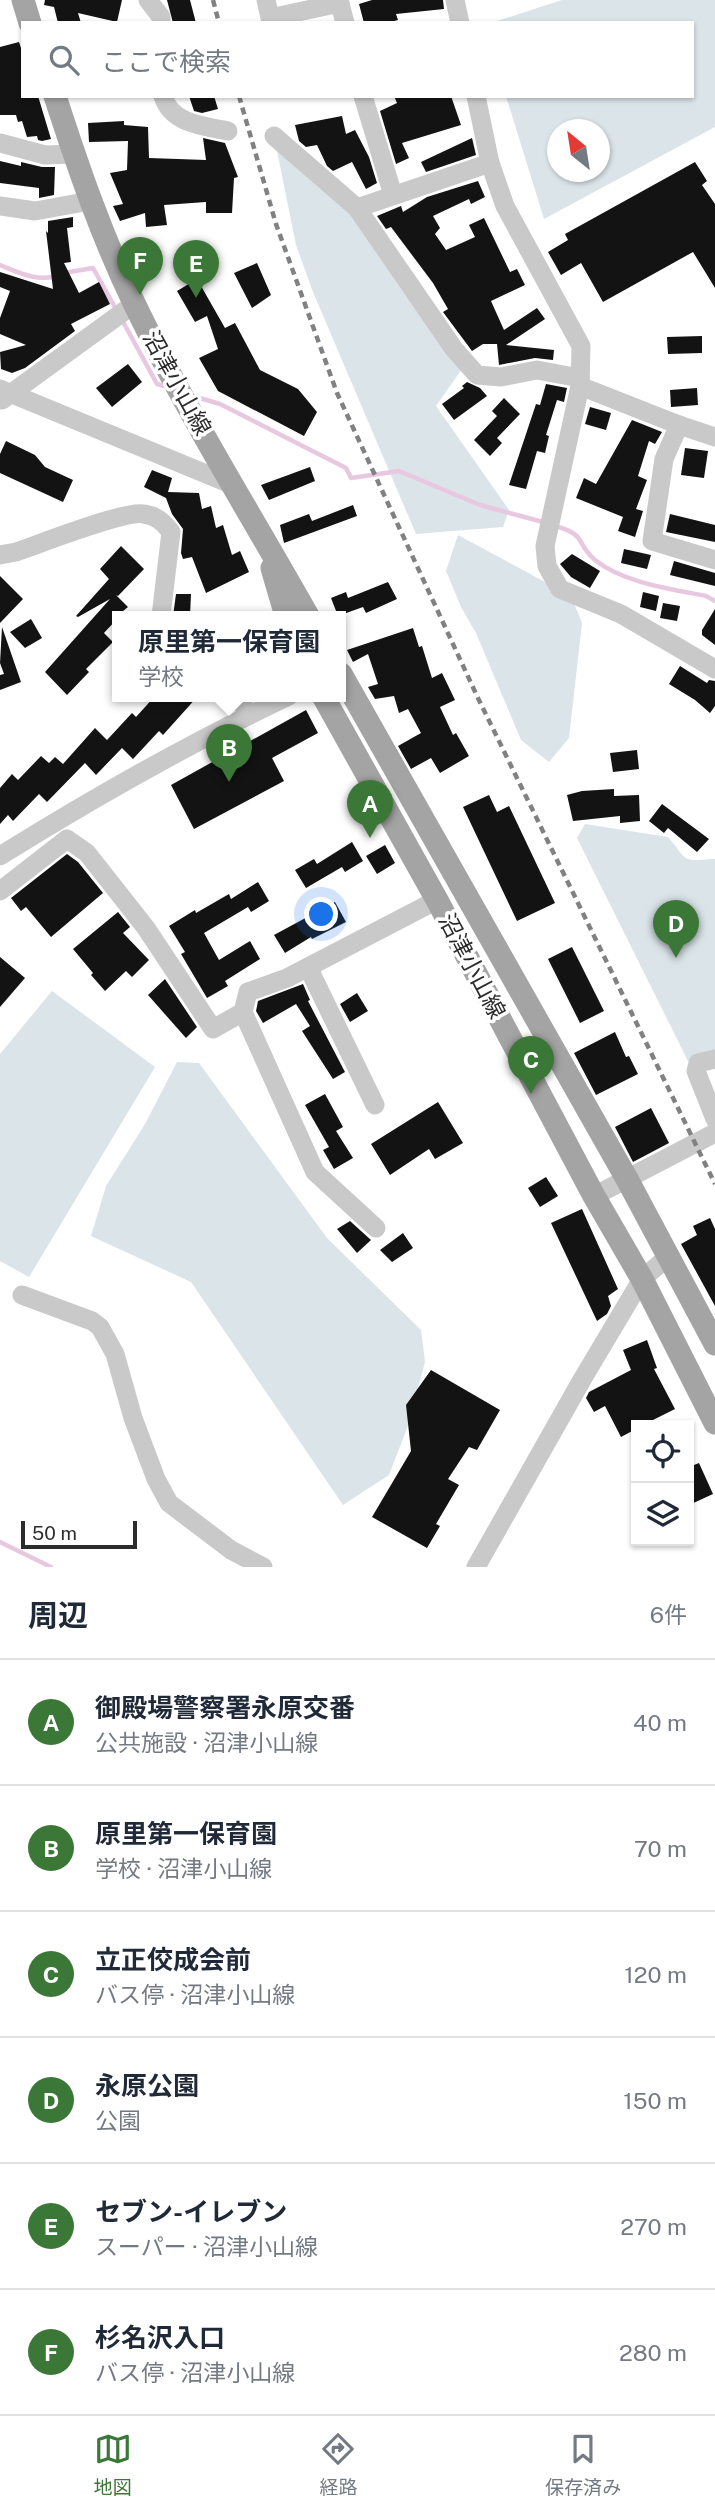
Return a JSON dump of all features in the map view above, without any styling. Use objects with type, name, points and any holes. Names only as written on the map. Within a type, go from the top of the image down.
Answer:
[{"type":"main road","points":[[23,0],[29,21]]},
{"type":"main road","name":"沼津小山線","points":[[56,98],[90,201],[134,304],[305,611]]},
{"type":"main road","name":"沼津小山線","points":[[267,546],[285,611]]},
{"type":"main road","name":"沼津小山線","points":[[346,683],[670,1256],[715,1344]]},
{"type":"main road","name":"沼津小山線","points":[[326,702],[436,900],[594,1196],[642,1279],[715,1423]]},
{"type":"street","points":[[148,0],[161,17],[161,21]]},
{"type":"street","points":[[266,0],[270,18],[339,1],[344,21]]},
{"type":"street","points":[[455,0],[460,21]]},
{"type":"street","points":[[164,98],[182,121],[228,131]]},
{"type":"street","points":[[364,98],[393,195]]},
{"type":"street","points":[[476,98],[490,163],[505,206],[581,346],[580,382],[545,546],[547,566],[560,589],[621,614],[715,669]]},
{"type":"street","points":[[274,136],[357,208],[454,349],[477,375],[501,377],[537,370],[580,382],[679,425],[715,437]]},
{"type":"street","points":[[0,143],[45,155],[74,154]]},
{"type":"street","points":[[357,208],[490,163]]},
{"type":"street","points":[[0,206],[35,211],[90,201]]},
{"type":"street","points":[[4,394],[134,304]]},
{"type":"street","points":[[4,394],[233,485]]},
{"type":"street","points":[[679,425],[664,459],[652,541],[715,561]]},
{"type":"street","points":[[0,555],[119,517],[141,513],[159,518],[171,532],[162,611]]},
{"type":"street","points":[[241,702],[249,715]]},
{"type":"street","points":[[0,856],[70,813],[276,702]]},
{"type":"street","points":[[0,891],[67,839],[87,853],[146,928],[214,1029],[243,1012]]},
{"type":"street","points":[[376,1228],[315,1172],[243,1012],[248,992],[287,978],[436,900]]},
{"type":"street","points":[[308,967],[375,1105]]},
{"type":"street","points":[[715,1059],[698,1063],[696,1071],[715,1119]]},
{"type":"street","points":[[594,1196],[715,1133]]},
{"type":"street","points":[[476,1567],[642,1279],[670,1256]]},
{"type":"street","points":[[22,1295],[92,1321],[100,1327],[115,1354],[133,1418],[156,1479],[169,1503],[231,1550],[263,1567]]},
{"type":"shaded area","points":[[562,0],[715,0],[715,127],[544,219],[507,98],[694,98],[694,21],[497,21]]},
{"type":"shaded area","points":[[274,136],[350,207],[464,366],[436,406],[509,510],[503,527],[416,534],[313,292],[296,245]]},
{"type":"shaded area","points":[[458,535],[571,596],[582,623],[569,738],[549,762],[521,740],[476,633],[461,607],[446,571]]},
{"type":"shaded area","points":[[585,824],[668,837],[690,860],[715,859],[715,1056],[688,1061],[577,838]]},
{"type":"shaded area","points":[[52,991],[155,1067],[29,1277],[0,1261],[0,1054]]},
{"type":"shaded area","points":[[177,1062],[199,1063],[327,1238],[421,1330],[425,1362],[409,1423],[389,1475],[343,1505],[191,1282],[91,1236],[106,1186],[145,1124]]},
{"type":"building","points":[[45,0],[122,0],[117,21],[78,13],[80,21],[58,21],[54,7],[44,5]]},
{"type":"building","points":[[167,0],[190,0],[195,21],[172,21]]},
{"type":"building","points":[[372,0],[443,0],[444,9],[396,14],[398,20],[394,21],[363,21],[359,4]]},
{"type":"building","points":[[19,42],[21,98],[39,98],[51,139],[42,141],[38,140],[37,136],[27,137],[22,121],[18,122],[16,115],[0,115],[0,47]]},
{"type":"building","points":[[190,98],[215,98],[218,109],[202,113],[194,111]]},
{"type":"building","points":[[395,98],[452,98],[461,125],[402,143],[409,158],[396,164],[380,111],[397,103]]},
{"type":"building","points":[[342,116],[346,134],[355,130],[369,157],[377,183],[366,189],[352,162],[333,171],[327,166],[317,145],[306,147],[299,141],[295,125]]},
{"type":"building","points":[[124,121],[124,125],[148,127],[149,158],[206,160],[203,138],[225,143],[238,177],[234,178],[232,213],[206,213],[206,202],[164,205],[167,225],[146,227],[145,213],[120,221],[113,206],[123,204],[110,173],[127,170],[128,141],[89,142],[88,123]]},
{"type":"building","points":[[472,138],[476,155],[426,172],[421,162]]},
{"type":"building","points":[[0,161],[21,166],[21,162],[55,167],[54,195],[39,198],[39,188],[0,183]]},
{"type":"building","points":[[695,162],[707,181],[702,185],[715,204],[715,288],[693,252],[603,302],[581,263],[561,275],[548,252],[568,240],[565,234]]},
{"type":"building","points":[[478,181],[485,197],[471,204],[469,199],[433,216],[440,228],[435,234],[446,250],[475,237],[469,225],[484,218],[510,272],[517,269],[525,285],[491,301],[504,330],[537,308],[545,319],[506,345],[554,350],[553,360],[535,358],[499,365],[497,344],[483,344],[472,351],[443,312],[448,309],[433,283],[391,227],[386,229],[377,216],[401,206],[403,212],[427,197]]},
{"type":"building","points":[[73,217],[73,227],[67,228],[71,262],[64,263],[79,293],[99,282],[110,304],[71,324],[75,331],[25,368],[12,373],[1,369],[0,352],[26,345],[0,334],[0,318],[10,291],[0,287],[0,272],[53,289],[46,231],[48,233],[48,221]]},
{"type":"building","points":[[257,263],[271,295],[252,308],[234,273]]},
{"type":"building","points":[[197,279],[225,328],[235,323],[260,370],[298,389],[317,412],[304,436],[218,391],[199,358],[218,349],[207,316],[195,322],[177,291]]},
{"type":"building","points":[[702,336],[702,353],[668,354],[667,337]]},
{"type":"building","points":[[128,364],[142,382],[112,407],[96,388]]},
{"type":"building","points":[[467,382],[480,388],[487,396],[454,420],[442,404],[464,388],[462,386]]},
{"type":"building","points":[[546,384],[567,388],[564,402],[557,400],[546,435],[549,436],[545,453],[537,451],[526,489],[509,485],[536,404],[540,405]]},
{"type":"building","points":[[697,388],[698,405],[671,407],[670,390]]},
{"type":"building","points":[[504,398],[520,414],[497,438],[502,443],[490,456],[474,440],[497,416],[492,411]]},
{"type":"building","points":[[590,407],[611,413],[606,430],[585,424]]},
{"type":"building","points":[[632,420],[662,432],[655,444],[649,441],[638,476],[647,480],[636,509],[643,511],[635,537],[618,531],[623,517],[576,498],[584,478],[596,484]]},
{"type":"building","points":[[6,441],[35,455],[45,467],[73,480],[63,502],[0,473],[0,454]]},
{"type":"building","points":[[685,448],[708,451],[704,478],[681,475]]},
{"type":"building","points":[[310,467],[315,481],[269,500],[261,485]]},
{"type":"building","points":[[152,470],[172,478],[168,492],[199,493],[202,509],[211,506],[216,528],[223,525],[232,555],[240,551],[249,572],[206,593],[192,557],[183,559],[183,529],[172,514],[166,498],[144,487]]},
{"type":"building","points":[[353,505],[357,516],[284,543],[280,525],[309,514],[312,521]]},
{"type":"building","points":[[670,514],[715,525],[715,542],[666,532]]},
{"type":"building","points":[[121,546],[144,569],[116,595],[128,607],[123,611],[112,611],[112,624],[104,633],[112,643],[86,669],[89,672],[67,695],[45,672],[110,599],[76,616],[109,579],[100,569]]},
{"type":"building","points":[[624,549],[651,555],[647,569],[621,563]]},
{"type":"building","points":[[572,554],[600,571],[590,588],[571,577],[560,564]]},
{"type":"building","points":[[674,561],[715,573],[715,586],[670,575]]},
{"type":"building","points":[[0,576],[23,599],[0,623]]},
{"type":"building","points":[[388,582],[397,599],[366,613],[363,607],[346,613],[336,611],[331,598],[346,592],[348,598]]},
{"type":"building","points":[[643,592],[659,596],[656,611],[640,607]]},
{"type":"building","points":[[176,594],[191,594],[190,611],[174,611]]},
{"type":"building","points":[[663,603],[680,606],[677,621],[660,618]]},
{"type":"building","points":[[715,609],[715,645],[702,635],[702,630]]},
{"type":"building","points":[[31,619],[42,638],[25,648],[10,632]]},
{"type":"building","points":[[2,627],[21,682],[0,690],[0,675],[4,674],[0,663]]},
{"type":"building","points":[[413,628],[432,678],[442,673],[455,700],[440,707],[453,735],[456,733],[469,756],[440,773],[431,758],[411,769],[398,746],[421,733],[408,709],[399,713],[394,696],[375,699],[368,687],[378,684],[368,654],[353,662],[347,650]]},
{"type":"building","points":[[680,666],[707,683],[709,680],[715,681],[715,706],[710,713],[669,684]]},
{"type":"building","points":[[150,702],[193,702],[163,735],[159,731],[133,759],[122,748],[96,775],[85,763],[47,802],[39,794],[13,821],[8,815],[0,824],[0,788],[12,774],[18,780],[41,756],[49,763],[55,757],[63,764],[95,728],[107,740],[132,713],[136,717]]},
{"type":"building","points":[[306,710],[318,733],[272,758],[284,781],[194,829],[171,785]]},
{"type":"building","points":[[637,750],[639,769],[613,772],[610,753]]},
{"type":"building","points":[[614,789],[614,796],[639,795],[640,821],[620,823],[620,816],[573,821],[567,795]]},
{"type":"building","points":[[489,795],[497,812],[509,806],[555,903],[517,921],[463,807]]},
{"type":"building","points":[[662,804],[709,839],[697,852],[668,828],[664,833],[649,821]]},
{"type":"building","points":[[352,842],[363,861],[345,872],[342,867],[306,888],[295,870],[314,859],[317,864]]},
{"type":"building","points":[[385,845],[395,863],[377,874],[366,856]]},
{"type":"building","points":[[67,854],[78,862],[103,893],[51,937],[26,907],[21,911],[11,898]]},
{"type":"building","points":[[258,882],[269,901],[251,912],[248,907],[204,933],[219,960],[250,941],[260,959],[225,981],[228,986],[207,998],[181,954],[185,952],[169,926],[229,894],[231,899]]},
{"type":"building","points":[[335,902],[346,922],[312,939],[311,937],[285,953],[274,935]]},
{"type":"building","points":[[118,912],[130,927],[123,933],[149,960],[132,977],[126,971],[105,991],[73,949]]},
{"type":"building","points":[[572,947],[604,1011],[580,1023],[548,959]]},
{"type":"building","points":[[0,957],[25,978],[0,1007]]},
{"type":"building","points":[[165,979],[197,1027],[186,1038],[148,995]]},
{"type":"building","points":[[303,984],[310,1000],[308,1001],[345,1072],[333,1079],[302,1031],[310,1026],[296,1004],[263,1023],[256,1011],[258,1001]]},
{"type":"building","points":[[357,993],[368,1011],[350,1022],[340,1004]]},
{"type":"building","points":[[615,1032],[626,1057],[629,1056],[638,1074],[596,1095],[574,1053]]},
{"type":"building","points":[[325,1094],[343,1127],[336,1131],[353,1158],[334,1169],[323,1150],[329,1147],[305,1105]]},
{"type":"building","points":[[438,1102],[463,1143],[435,1159],[429,1149],[390,1175],[371,1144]]},
{"type":"building","points":[[651,1108],[669,1143],[633,1162],[615,1127]]},
{"type":"building","points":[[546,1177],[558,1196],[540,1207],[528,1188]]},
{"type":"building","points":[[582,1209],[618,1289],[608,1296],[611,1306],[607,1314],[597,1321],[551,1223]]},
{"type":"building","points":[[710,1218],[715,1229],[715,1306],[681,1244],[697,1235],[693,1226]]},
{"type":"building","points":[[350,1221],[371,1240],[357,1253],[337,1229]]},
{"type":"building","points":[[403,1233],[413,1248],[392,1262],[380,1250]]},
{"type":"building","points":[[647,1340],[657,1368],[654,1369],[675,1409],[653,1420],[631,1420],[631,1432],[621,1437],[605,1406],[594,1412],[586,1398],[589,1392],[631,1370],[623,1350]]},
{"type":"building","points":[[431,1370],[500,1410],[477,1450],[469,1447],[448,1479],[459,1485],[436,1524],[440,1526],[427,1548],[372,1517],[411,1451],[406,1405]]},
{"type":"building","points":[[699,1463],[713,1494],[694,1503],[694,1483],[694,1465]]},
{"type":"waterway","points":[[0,265],[34,277],[56,276]]},
{"type":"waterway","points":[[64,273],[93,268],[117,311]]},
{"type":"waterway","points":[[121,318],[157,384],[168,387]]},
{"type":"waterway","points":[[193,396],[220,404],[346,468],[351,478],[399,471],[480,505],[543,522]]},
{"type":"waterway","points":[[555,526],[577,536],[589,554],[607,568],[633,580],[706,596],[715,601]]},
{"type":"waterway","points":[[0,1542],[51,1567]]},
{"type":"railway","points":[[213,0],[218,21]]},
{"type":"railway","points":[[240,98],[276,224],[337,393],[477,696],[715,1184]]},
{"type":"place","name":"杉名沢入口","points":[[140,295]]},
{"type":"place","name":"セブン-イレブン","points":[[196,298]]},
{"type":"place","name":"原里第一保育園","points":[[229,782]]},
{"type":"place","name":"御殿場警察署永原交番","points":[[370,838]]},
{"type":"place","name":"永原公園","points":[[676,958]]},
{"type":"place","name":"立正佼成会前","points":[[531,1094]]}]
